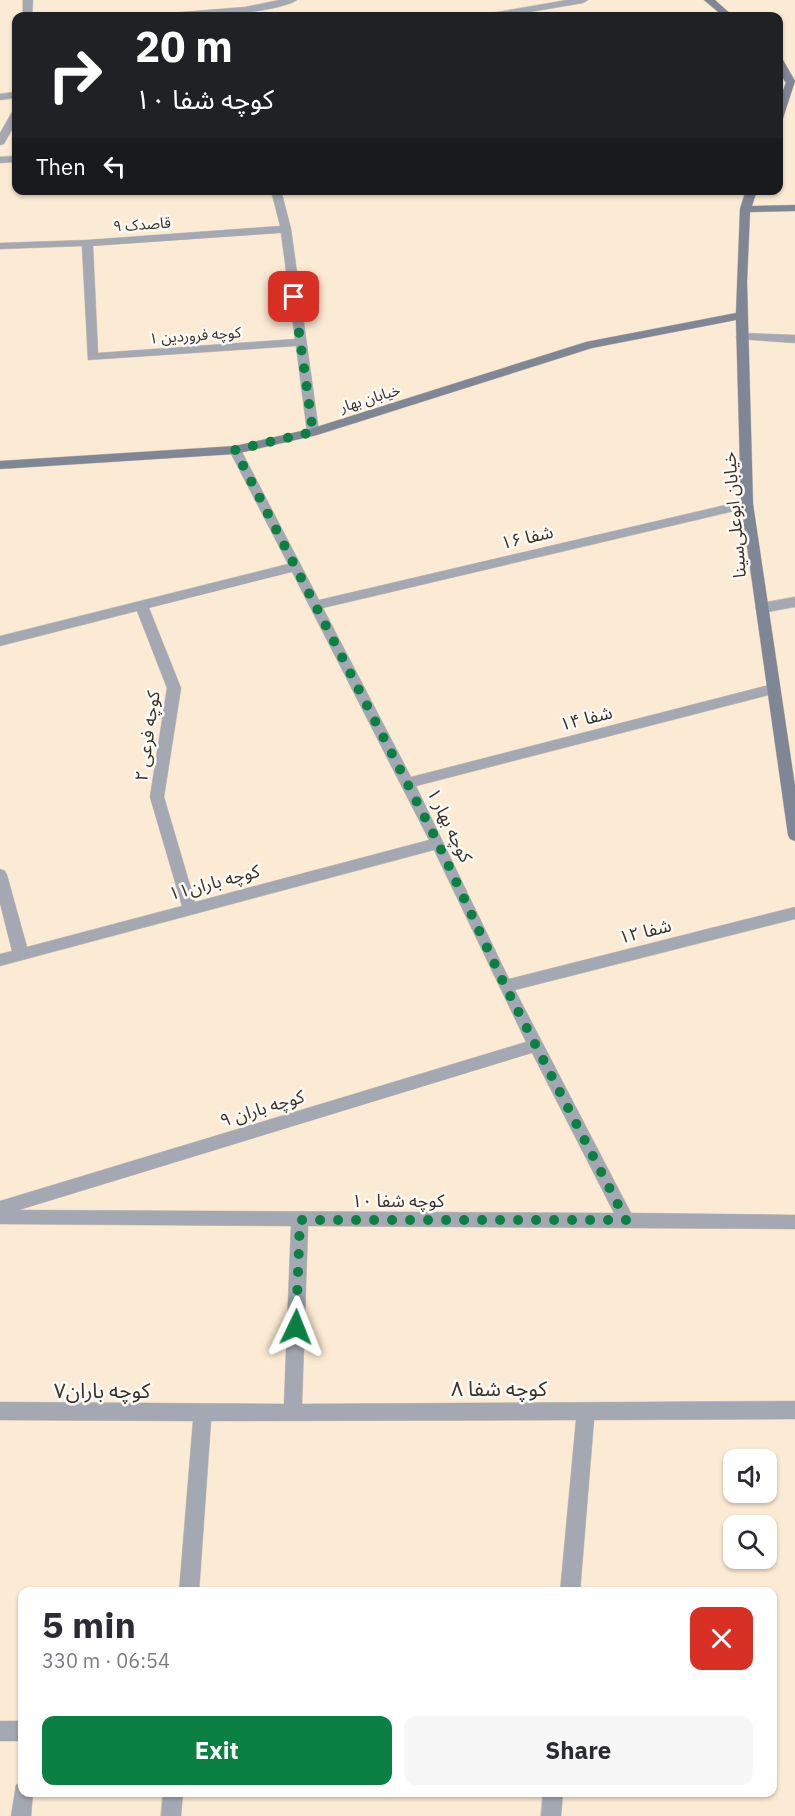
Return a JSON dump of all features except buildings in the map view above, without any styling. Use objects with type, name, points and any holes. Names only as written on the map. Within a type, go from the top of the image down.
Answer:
[{"type":"street","points":[[241,12],[292,0]]},
{"type":"street","points":[[515,12],[584,0]]},
{"type":"street","points":[[709,0],[723,12]]},
{"type":"street","points":[[783,67],[793,85],[783,107]]},
{"type":"street","points":[[0,142],[12,121]]},
{"type":"street","points":[[277,195],[286,229],[313,432]]},
{"type":"street","name":"خیابان ابوعلی‌سینا","points":[[750,195],[746,209],[742,315],[747,504],[795,835]]},
{"type":"street","points":[[746,209],[795,208]]},
{"type":"street","name":"قاصدک ۹","points":[[0,246],[87,243],[286,229]]},
{"type":"street","name":"کوچه فروردین ۱","points":[[87,243],[92,357],[300,342]]},
{"type":"street","name":"خیابان بهار","points":[[0,465],[235,450],[313,432],[590,345],[742,315]]},
{"type":"street","points":[[742,338],[795,339]]},
{"type":"street","name":"کوچه بهار ۱","points":[[235,450],[438,843],[505,986],[626,1220]]},
{"type":"street","name":"شفا ۱۶","points":[[316,605],[747,504]]},
{"type":"street","points":[[0,641],[295,567]]},
{"type":"street","points":[[762,608],[795,602]]},
{"type":"street","name":"کوچه فرعی ۲","points":[[142,606],[174,688],[157,797],[190,909]]},
{"type":"street","name":"شفا ۱۴","points":[[407,783],[773,689]]},
{"type":"street","name":"کوچه باران۱۱","points":[[0,960],[438,843]]},
{"type":"street","points":[[0,875],[21,954]]},
{"type":"street","name":"شفا ۱۲","points":[[505,986],[795,913]]},
{"type":"street","name":"کوچه باران ۹","points":[[0,1208],[536,1045]]},
{"type":"street","name":"کوچه شفا ۱۰","points":[[0,1217],[795,1222]]},
{"type":"street","points":[[293,1412],[300,1220]]},
{"type":"street","points":[[570,1587],[586,1410]]},
{"type":"street","name":"کوچه شفا ۸","points":[[203,1413],[795,1410]]},
{"type":"street","name":"کوچه باران۷","points":[[0,1411],[203,1413]]},
{"type":"street","points":[[189,1587],[203,1413]]},
{"type":"street","points":[[0,1731],[18,1731]]},
{"type":"street","points":[[21,1816],[23,1797]]},
{"type":"street","points":[[171,1816],[173,1797]]},
{"type":"street","points":[[551,1816],[553,1797]]},
{"type":"route","points":[[294,297],[313,432],[235,450],[438,843],[505,986],[626,1220],[300,1220],[296,1327]]}]
